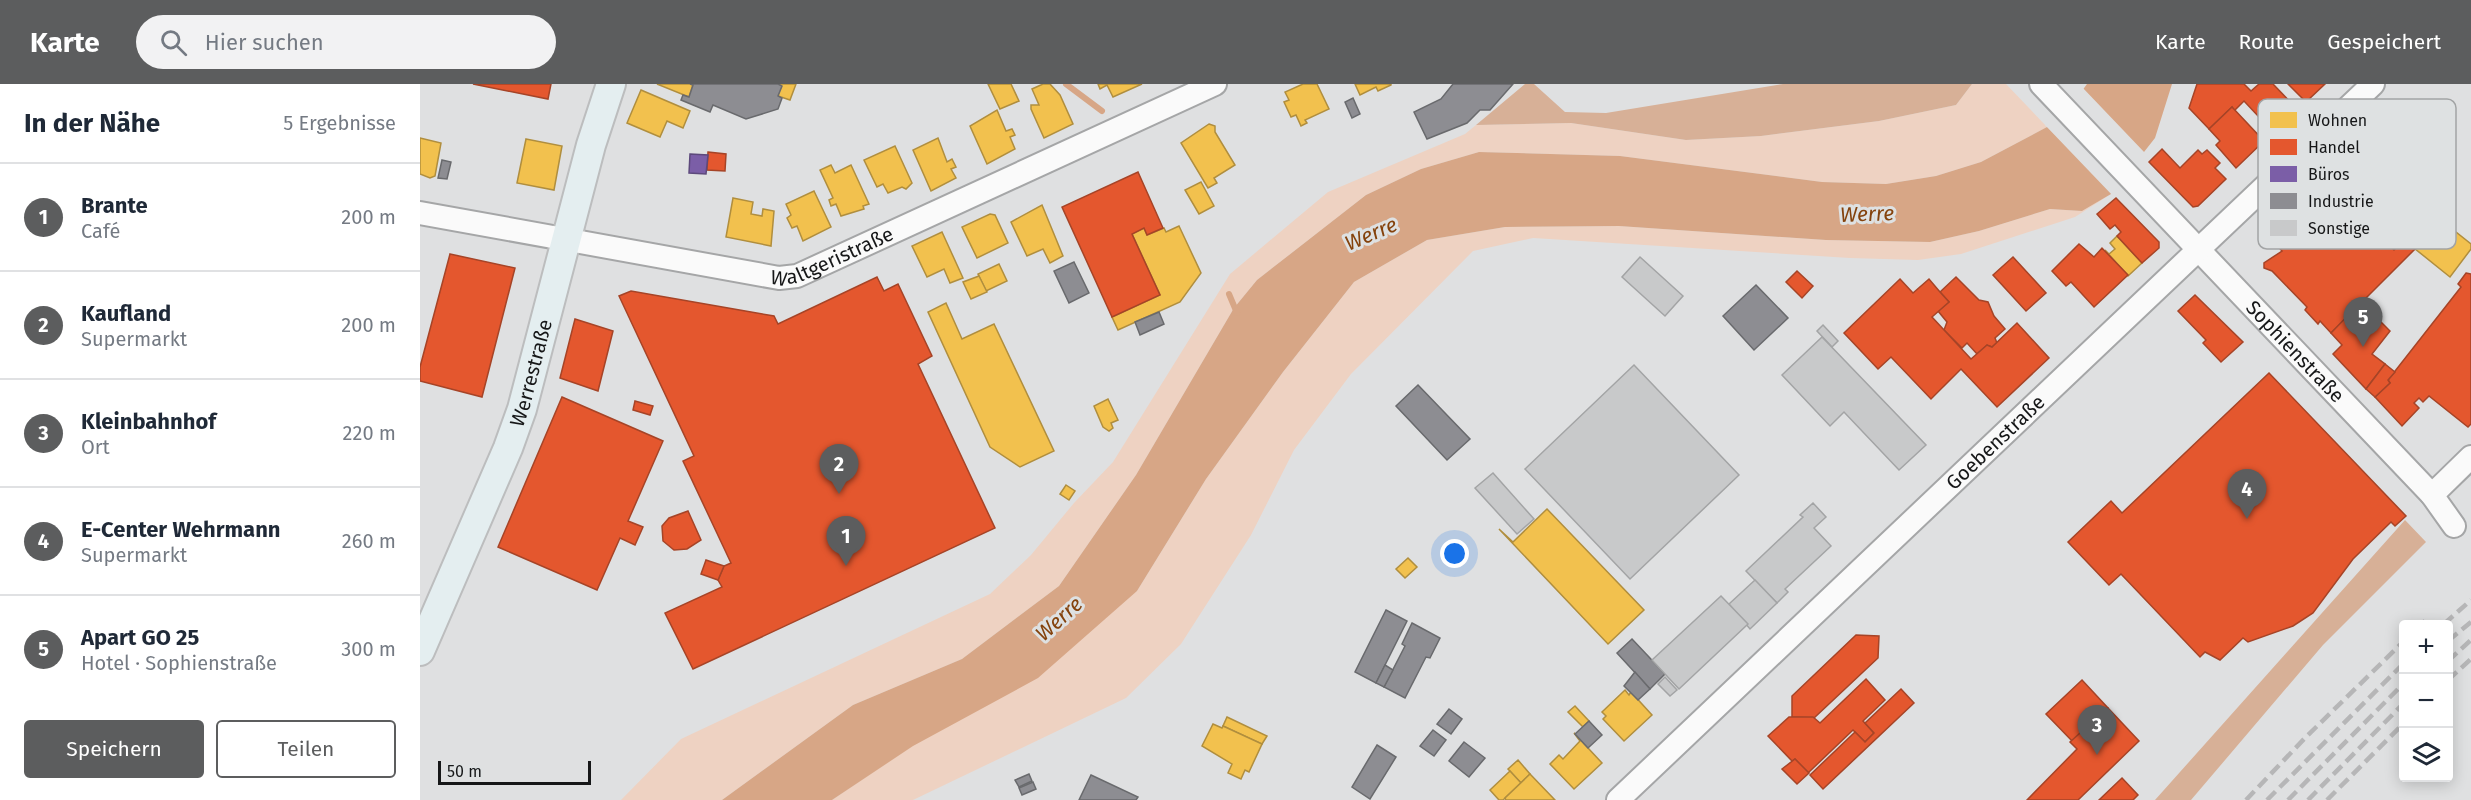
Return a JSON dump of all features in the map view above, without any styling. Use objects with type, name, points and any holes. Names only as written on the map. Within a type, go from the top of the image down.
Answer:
[{"type":"main road","name":"Werrestraße","points":[[420,651],[512,438],[522,409],[591,145],[611,84]]},
{"type":"street","name":"Waltgeristraße","points":[[420,213],[779,278],[797,276],[1215,84]]},
{"type":"street","name":"Sophienstraße","points":[[2041,84],[2432,495],[2454,526]]},
{"type":"street","name":"Goebenstraße","points":[[2357,99],[2373,84]]},
{"type":"street","name":"Goebenstraße","points":[[1618,800],[2258,193]]},
{"type":"street","points":[[2432,495],[2471,457]]},
{"type":"shaded area","points":[[1525,84],[1534,84],[1565,112],[1606,113],[1783,84],[1972,84],[1956,105],[1879,121],[1761,136],[1686,140],[1571,123],[1476,125]]},
{"type":"shaded area","points":[[1972,84],[2006,84],[2047,127],[1981,162],[1936,176],[1886,184],[1822,182],[1620,156],[1479,152],[1421,169],[1366,195],[1257,280],[1234,308],[1136,475],[1059,586],[962,659],[853,705],[722,800],[621,800],[681,739],[990,594],[1031,555],[1074,503],[1113,462],[1230,274],[1328,192],[1465,134],[1476,125],[1571,123],[1686,140],[1761,136],[1879,121],[1956,105]]},
{"type":"shaded area","points":[[2111,194],[2075,217],[1961,254],[1918,260],[1850,258],[1533,238],[1473,251],[1351,374],[1294,450],[1251,535],[1181,644],[1126,698],[913,800],[832,800],[1137,591],[1206,479],[1283,372],[1354,282],[1427,240],[1505,227],[1619,226],[1826,240],[1930,242],[1979,231],[2050,209],[2082,211]]},
{"type":"shaded area","points":[[2405,520],[2426,542],[2323,645],[2191,800],[2155,800]]},
{"type":"water","name":"Werre","points":[[2087,84],[2172,84],[2155,138],[2111,194],[2082,211],[2050,209],[1979,231],[1930,242],[1826,240],[1619,226],[1505,227],[1427,240],[1354,282],[1283,372],[1206,479],[1137,591],[1038,678],[913,746],[832,800],[722,800],[853,705],[962,659],[1059,586],[1136,475],[1234,308],[1257,280],[1366,195],[1421,169],[1479,152],[1620,156],[1822,182],[1886,184],[1936,176],[1981,162],[2047,127],[2071,106]]},
{"type":"pier","points":[[2082,87],[2145,153],[2113,196],[2045,125],[2069,104]]},
{"type":"building: Wohnen","points":[[657,84],[690,84],[693,85],[689,97]]},
{"type":"building: Wohnen","points":[[780,84],[796,84],[790,100],[778,96]]},
{"type":"building: Wohnen","points":[[988,84],[1011,84],[1019,101],[1000,109]]},
{"type":"building: Wohnen","points":[[1043,84],[1050,84],[1060,95],[1073,124],[1044,138],[1031,109],[1031,105],[1039,105],[1032,89]]},
{"type":"building: Wohnen","points":[[1098,84],[1142,84],[1113,97],[1107,85],[1100,89]]},
{"type":"building: Wohnen","points":[[1303,84],[1317,84],[1329,109],[1305,120],[1307,123],[1301,126],[1296,115],[1291,117],[1284,102],[1289,100],[1285,92]]},
{"type":"building: Wohnen","points":[[1355,84],[1391,85],[1378,91],[1376,87],[1360,95]]},
{"type":"building: Wohnen","points":[[641,90],[690,111],[683,128],[667,121],[660,137],[627,123]]},
{"type":"building: Wohnen","points":[[997,110],[1006,131],[1012,129],[1015,135],[1010,137],[1015,149],[987,164],[970,126]]},
{"type":"building: Wohnen","points":[[1209,124],[1215,126],[1215,132],[1235,165],[1214,178],[1217,183],[1208,188],[1181,143]]},
{"type":"building: Wohnen","points":[[420,138],[441,143],[435,176],[430,178],[420,174]]},
{"type":"building: Wohnen","points":[[938,138],[947,162],[952,159],[956,167],[951,169],[956,178],[931,191],[913,150]]},
{"type":"building: Wohnen","points":[[526,139],[562,146],[554,190],[517,183]]},
{"type":"building: Wohnen","points":[[895,146],[912,183],[906,189],[902,187],[888,193],[883,184],[877,187],[864,160]]},
{"type":"building: Wohnen","points":[[831,165],[835,173],[851,165],[869,204],[863,206],[864,209],[841,216],[836,204],[831,206],[829,200],[833,198],[820,170]]},
{"type":"building: Wohnen","points":[[1201,182],[1214,206],[1199,214],[1185,190]]},
{"type":"building: Wohnen","points":[[814,191],[831,227],[803,241],[797,226],[792,228],[787,218],[791,215],[786,204]]},
{"type":"building: Wohnen","points":[[733,198],[753,202],[751,214],[762,216],[763,209],[774,211],[771,246],[726,237]]},
{"type":"building: Wohnen","points":[[1042,205],[1063,256],[1050,263],[1043,249],[1027,256],[1011,222]]},
{"type":"building: Wohnen","points":[[990,214],[995,215],[1008,243],[977,258],[962,227]]},
{"type":"building: Wohnen","points":[[1179,226],[1201,273],[1180,302],[1118,330],[1112,317],[1160,295],[1132,234],[1144,228],[1147,235],[1164,228],[1166,232]]},
{"type":"building: Wohnen","points":[[942,232],[963,278],[950,283],[944,269],[927,277],[912,246]]},
{"type":"building: Wohnen","points":[[2456,232],[2471,244],[2471,249],[2450,277],[2415,249],[2456,249]]},
{"type":"building: Wohnen","points":[[2117,236],[2142,263],[2128,276],[2105,250],[2109,254],[2115,249],[2110,243]]},
{"type":"building: Wohnen","points":[[999,264],[1007,281],[986,291],[978,274]]},
{"type":"building: Wohnen","points":[[979,276],[987,292],[971,299],[963,282]]},
{"type":"building: Wohnen","points":[[946,303],[962,339],[994,324],[1054,451],[1020,467],[990,447],[928,312]]},
{"type":"building: Wohnen","points":[[1108,399],[1118,420],[1111,423],[1113,428],[1109,431],[1103,427],[1094,406]]},
{"type":"building: Wohnen","points":[[1066,485],[1075,491],[1069,500],[1060,494]]},
{"type":"building: Wohnen","points":[[1547,509],[1644,610],[1608,644],[1499,529],[1513,542]]},
{"type":"building: Wohnen","points":[[1408,558],[1417,567],[1405,578],[1396,569]]},
{"type":"building: Wohnen","points":[[1625,690],[1629,695],[1631,692],[1652,715],[1624,741],[1603,719],[1606,716],[1602,712]]},
{"type":"building: Wohnen","points":[[1575,706],[1589,721],[1583,727],[1568,712]]},
{"type":"building: Wohnen","points":[[1227,717],[1267,736],[1262,744],[1223,726]]},
{"type":"building: Wohnen","points":[[1213,724],[1222,728],[1223,726],[1262,744],[1249,772],[1245,770],[1241,779],[1228,773],[1232,764],[1202,746]]},
{"type":"building: Wohnen","points":[[1574,733],[1602,763],[1574,789],[1550,764],[1559,755],[1563,759],[1580,741]]},
{"type":"building: Wohnen","points":[[1518,760],[1530,774],[1521,783],[1508,769]]},
{"type":"building: Wohnen","points":[[1510,771],[1521,783],[1503,800],[1499,800],[1490,790]]},
{"type":"building: Wohnen","points":[[1530,774],[1555,800],[1506,800],[1505,798]]},
{"type":"building: Handel","points":[[473,84],[551,84],[548,99]]},
{"type":"building: Handel","points":[[2197,84],[2244,84],[2251,91],[2259,84],[2273,84],[2287,99],[2258,99],[2258,116],[2244,101],[2234,111],[2232,107],[2209,129],[2189,108]]},
{"type":"building: Handel","points":[[2288,84],[2325,84],[2309,99],[2303,99]]},
{"type":"building: Handel","points":[[2232,107],[2258,135],[2258,147],[2236,168],[2216,145],[2220,141],[2209,129]]},
{"type":"building: Handel","points":[[2162,149],[2180,168],[2198,150],[2202,154],[2207,150],[2220,163],[2215,168],[2226,179],[2198,206],[2193,207],[2149,162]]},
{"type":"building: Handel","points":[[708,152],[726,154],[725,171],[707,170]]},
{"type":"building: Handel","points":[[1138,172],[1163,228],[1147,235],[1144,228],[1132,234],[1160,295],[1112,317],[1062,207]]},
{"type":"building: Handel","points":[[2116,198],[2159,242],[2159,248],[2142,263],[2117,236],[2121,232],[2115,225],[2110,229],[2097,214]]},
{"type":"building: Handel","points":[[2079,244],[2094,257],[2102,248],[2128,275],[2094,307],[2071,282],[2066,286],[2052,271]]},
{"type":"building: Handel","points":[[2280,249],[2415,249],[2331,333],[2320,321],[2318,324],[2305,310],[2307,307],[2272,271],[2264,268],[2264,263],[2282,251]]},
{"type":"building: Handel","points":[[450,254],[515,268],[482,397],[420,381],[420,367]]},
{"type":"building: Handel","points":[[2013,257],[2046,293],[2026,311],[1993,275]]},
{"type":"building: Handel","points":[[1797,271],[1813,286],[1802,298],[1786,282]]},
{"type":"building: Handel","points":[[2466,273],[2471,274],[2471,424],[2468,427],[2429,396],[2423,402],[2419,398],[2414,403],[2419,408],[2402,426],[2375,397],[2390,383],[2388,380],[2461,287],[2458,284]]},
{"type":"building: Handel","points":[[877,277],[884,291],[898,284],[932,356],[918,364],[995,528],[693,669],[665,613],[722,587],[718,580],[724,566],[731,563],[683,461],[694,456],[619,296],[631,291],[774,316],[778,324]]},
{"type":"building: Handel","points":[[1956,277],[1979,300],[1988,302],[1994,316],[2005,329],[1995,338],[1997,343],[1992,347],[1987,345],[1977,354],[1967,343],[1962,348],[1944,330],[1947,322],[1938,311],[1949,302],[1940,292]]},
{"type":"building: Handel","points":[[1900,279],[1913,293],[1929,279],[1949,302],[1932,317],[1971,359],[1987,345],[1992,347],[2017,323],[2049,358],[1997,407],[1961,369],[1931,399],[1891,357],[1878,369],[1844,333]]},
{"type":"building: Handel","points":[[2195,295],[2243,342],[2221,362],[2203,343],[2206,340],[2178,311]]},
{"type":"building: Handel","points":[[2361,302],[2390,331],[2372,354],[2385,364],[2366,389],[2333,354],[2342,345],[2331,333]]},
{"type":"building: Handel","points":[[575,319],[613,331],[598,391],[560,378]]},
{"type":"building: Handel","points":[[2385,364],[2395,372],[2388,380],[2390,383],[2375,397],[2366,389]]},
{"type":"building: Handel","points":[[2269,373],[2406,516],[2395,526],[2391,522],[2353,559],[2313,613],[2293,626],[2248,642],[2243,638],[2220,660],[2205,652],[2200,657],[2121,574],[2109,585],[2068,542],[2111,501],[2122,513]]},
{"type":"building: Handel","points":[[562,397],[663,441],[628,521],[643,527],[635,545],[620,538],[597,590],[498,547]]},
{"type":"building: Handel","points":[[635,401],[653,406],[650,415],[633,410]]},
{"type":"building: Handel","points":[[688,511],[701,540],[687,549],[674,550],[663,541],[662,526],[669,518]]},
{"type":"building: Handel","points":[[706,560],[724,566],[718,580],[701,574]]},
{"type":"building: Handel","points":[[1856,635],[1879,636],[1878,658],[1814,718],[1792,717],[1792,696]]},
{"type":"building: Handel","points":[[1866,679],[1885,700],[1863,721],[1874,733],[1865,742],[1853,730],[1808,773],[1795,759],[1792,761],[1768,736],[1789,717],[1813,717],[1820,723]]},
{"type":"building: Handel","points":[[2082,680],[2108,708],[2073,742],[2046,714]]},
{"type":"building: Handel","points":[[1901,689],[1914,703],[1823,789],[1810,775],[1855,732],[1865,742],[1874,733],[1865,723]]},
{"type":"building: Handel","points":[[2108,708],[2139,741],[2078,800],[2027,800],[2077,749],[2070,742]]},
{"type":"building: Handel","points":[[1795,759],[1809,773],[1797,784],[1782,769]]},
{"type":"building: Handel","points":[[2122,778],[2138,795],[2133,800],[2099,800]]},
{"type":"building: Büros","points":[[690,154],[708,155],[706,174],[689,173]]},
{"type":"building: Industrie","points":[[690,84],[778,84],[782,86],[778,96],[782,98],[778,109],[746,119],[713,105],[710,112],[681,100],[683,95],[689,97],[693,85]]},
{"type":"building: Industrie","points":[[1453,84],[1513,84],[1490,110],[1480,110],[1467,123],[1427,139],[1414,112],[1441,99]]},
{"type":"building: Industrie","points":[[1353,98],[1360,114],[1352,118],[1345,102]]},
{"type":"building: Industrie","points":[[442,160],[451,162],[447,179],[438,178]]},
{"type":"building: Industrie","points":[[1074,262],[1089,293],[1069,303],[1054,271]]},
{"type":"building: Industrie","points":[[1756,285],[1788,318],[1754,350],[1723,316]]},
{"type":"building: Industrie","points":[[1159,312],[1164,324],[1140,335],[1135,322]]},
{"type":"building: Industrie","points":[[1418,385],[1470,439],[1447,460],[1396,406]]},
{"type":"building: Industrie","points":[[1386,610],[1407,621],[1376,683],[1355,672]]},
{"type":"building: Industrie","points":[[1412,623],[1440,638],[1430,658],[1426,657],[1405,698],[1384,687],[1405,646],[1402,644]]},
{"type":"building: Industrie","points":[[1632,639],[1665,674],[1650,689],[1617,653]]},
{"type":"building: Industrie","points":[[1385,665],[1393,670],[1384,687],[1376,683]]},
{"type":"building: Industrie","points":[[1635,672],[1650,689],[1638,700],[1624,686]]},
{"type":"building: Industrie","points":[[1449,709],[1462,719],[1451,734],[1437,724]]},
{"type":"building: Industrie","points":[[1589,721],[1602,735],[1588,748],[1575,734]]},
{"type":"building: Industrie","points":[[1433,730],[1446,740],[1434,756],[1420,746]]},
{"type":"building: Industrie","points":[[1464,742],[1485,758],[1469,777],[1449,761]]},
{"type":"building: Industrie","points":[[1377,745],[1396,757],[1370,799],[1352,787]]},
{"type":"building: Industrie","points":[[1029,774],[1032,781],[1019,787],[1015,780]]},
{"type":"building: Industrie","points":[[1091,775],[1138,797],[1136,800],[1079,800]]},
{"type":"building: Industrie","points":[[1033,782],[1036,789],[1022,795],[1019,788]]},
{"type":"building: Sonstige","points":[[1640,257],[1683,296],[1665,316],[1622,277]]},
{"type":"building: Sonstige","points":[[1823,325],[1838,341],[1832,347],[1817,331]]},
{"type":"building: Sonstige","points":[[1822,337],[1926,445],[1899,470],[1844,412],[1830,426],[1782,375]]},
{"type":"building: Sonstige","points":[[1634,365],[1739,475],[1630,579],[1525,469]]},
{"type":"building: Sonstige","points":[[1493,473],[1534,519],[1517,534],[1475,488]]},
{"type":"building: Sonstige","points":[[1813,503],[1826,517],[1814,528],[1831,546],[1785,589],[1788,592],[1777,603],[1746,571],[1803,517],[1800,515]]},
{"type":"building: Sonstige","points":[[1755,580],[1777,603],[1750,629],[1729,604]]},
{"type":"building: Sonstige","points":[[1721,596],[1748,624],[1679,689],[1652,660]]},
{"type":"building: Sonstige","points":[[1665,677],[1677,690],[1670,696],[1658,684]]},
{"type":"waterway","points":[[1066,84],[1102,111]]},
{"type":"waterway","points":[[1229,294],[1237,313]]},
{"type":"railway","points":[[2448,620],[2471,600]]},
{"type":"railway","points":[[2453,637],[2471,622]]},
{"type":"railway","points":[[2453,656],[2471,640]]},
{"type":"railway","points":[[2246,800],[2305,738],[2399,646]]},
{"type":"railway","points":[[2453,675],[2471,659]]},
{"type":"railway","points":[[2267,800],[2399,668]]},
{"type":"railway","points":[[2288,800],[2399,688]]},
{"type":"railway","points":[[2308,800],[2399,708]]},
{"type":"railway","points":[[2327,800],[2399,728]]},
{"type":"place","name":"Apart GO 25","points":[[2363,347]]},
{"type":"place","name":"Kaufland","points":[[839,494]]},
{"type":"place","name":"E-Center Wehrmann","points":[[2247,519]]},
{"type":"place","name":"Brante","points":[[846,566]]},
{"type":"place","name":"Kleinbahnhof","points":[[2097,755]]}]
